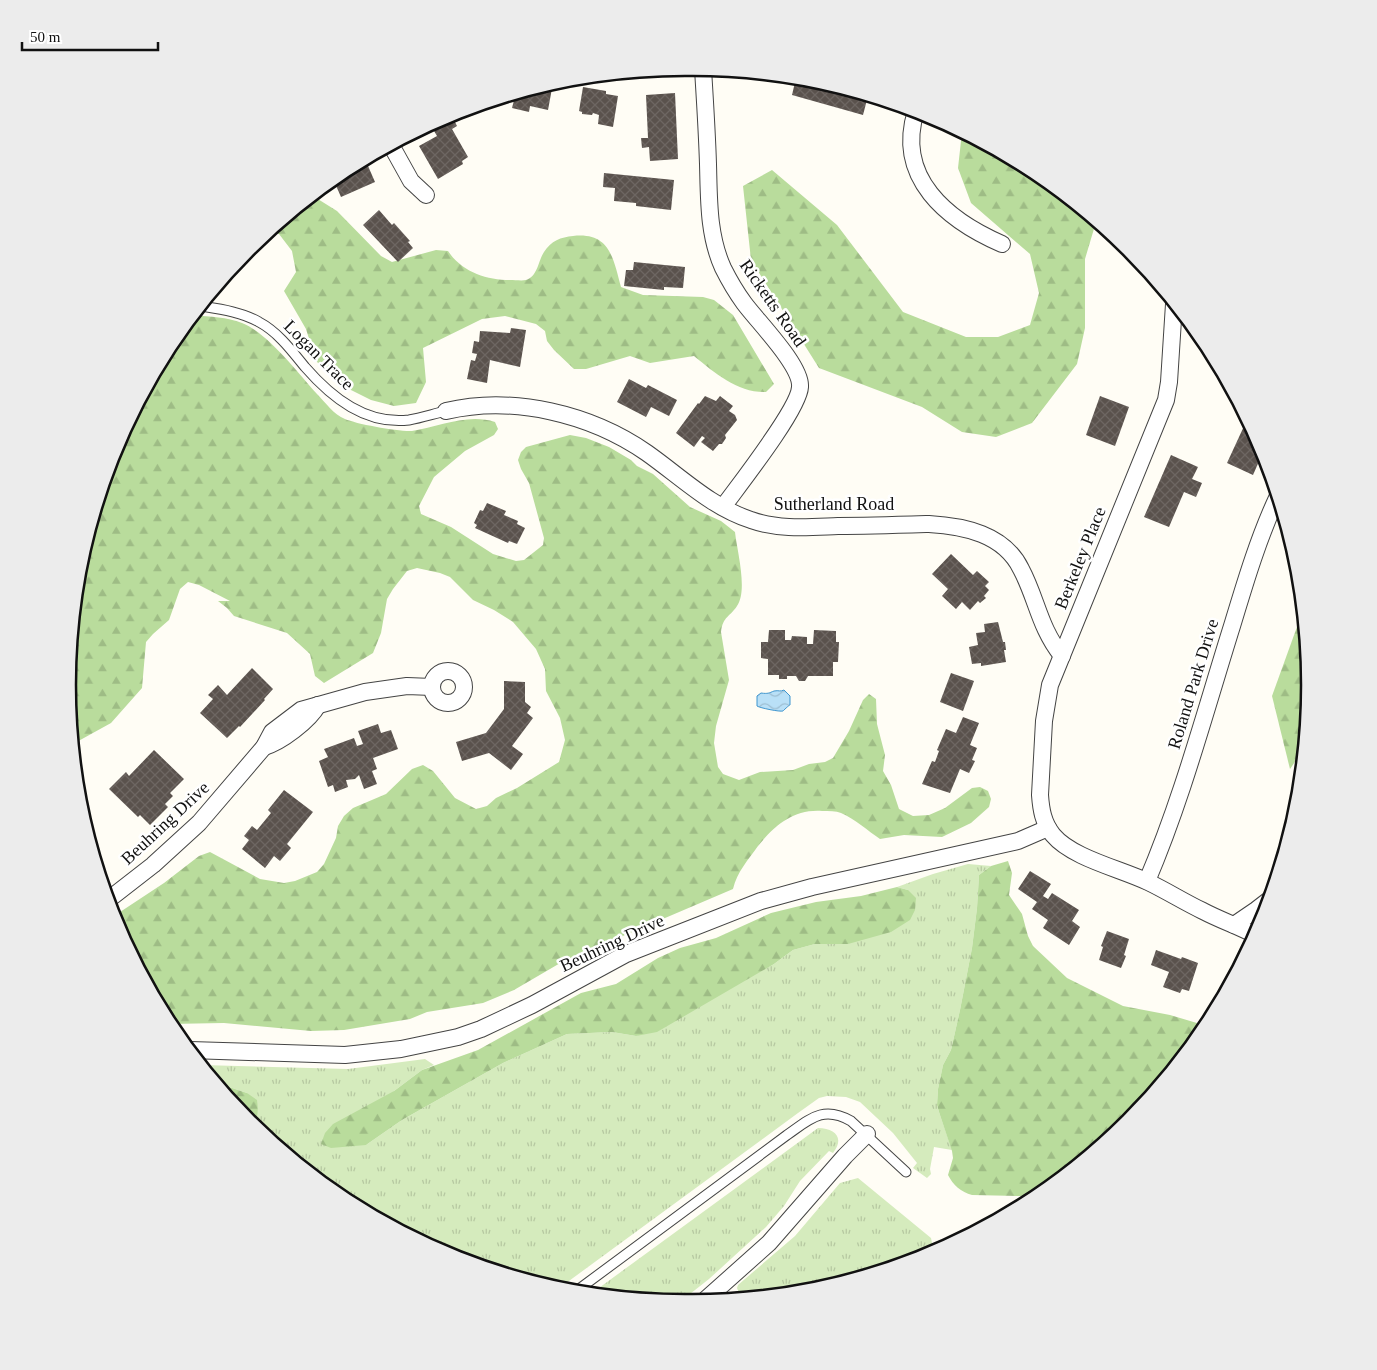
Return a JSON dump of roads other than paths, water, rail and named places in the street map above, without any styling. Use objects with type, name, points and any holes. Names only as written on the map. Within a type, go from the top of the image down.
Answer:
[{"type":"street","name":"Ricketts Road","points":[[703,77],[710,222],[717,253],[728,278],[744,303],[789,359],[800,379],[798,397],[723,508]]},
{"type":"street","points":[[914,119],[911,132],[911,147],[919,176],[928,191],[948,213],[981,235],[1002,244]]},
{"type":"street","points":[[395,150],[411,181],[426,195]]},
{"type":"street","name":"Berkeley Place","points":[[1048,828],[1043,816],[1040,795],[1044,721],[1050,685],[1166,400],[1173,312]]},
{"type":"street","name":"Sutherland Road","points":[[446,411],[470,406],[500,406],[550,411],[589,421],[626,439],[703,496],[723,508],[752,521],[774,526],[818,527],[946,525],[978,532],[993,538],[1015,558],[1022,570],[1047,636],[1062,656]]},
{"type":"street","name":"Roland Park Drive","points":[[1147,881],[1164,839],[1242,594],[1273,506]]},
{"type":"street","name":"Beuhring Drive","points":[[114,895],[154,864],[199,823],[264,747],[272,732],[300,710],[379,689],[407,686],[432,687]]},
{"type":"street","points":[[1048,828],[1060,842],[1074,851],[1147,881],[1204,912],[1248,931]]},
{"type":"street","name":"Beuhring Drive","points":[[198,1050],[345,1055],[401,1049],[458,1037],[481,1029],[532,1005],[626,954],[762,901],[812,887],[1011,842],[1048,828]]},
{"type":"street","points":[[1234,924],[1257,909]]},
{"type":"street","points":[[713,1293],[769,1243],[845,1156],[867,1134]]},
{"type":"lane","name":"Logan Trace","points":[[208,307],[233,312],[259,322],[272,330],[331,393],[343,403],[362,413],[380,420],[394,421],[421,418],[446,411]]},
{"type":"lane","points":[[584,1285],[812,1118],[822,1113],[832,1113],[851,1121],[906,1172]]},
{"type":"water","points":[[784,690],[790,696],[790,705],[783,711],[757,706],[757,696],[761,693]]}]
